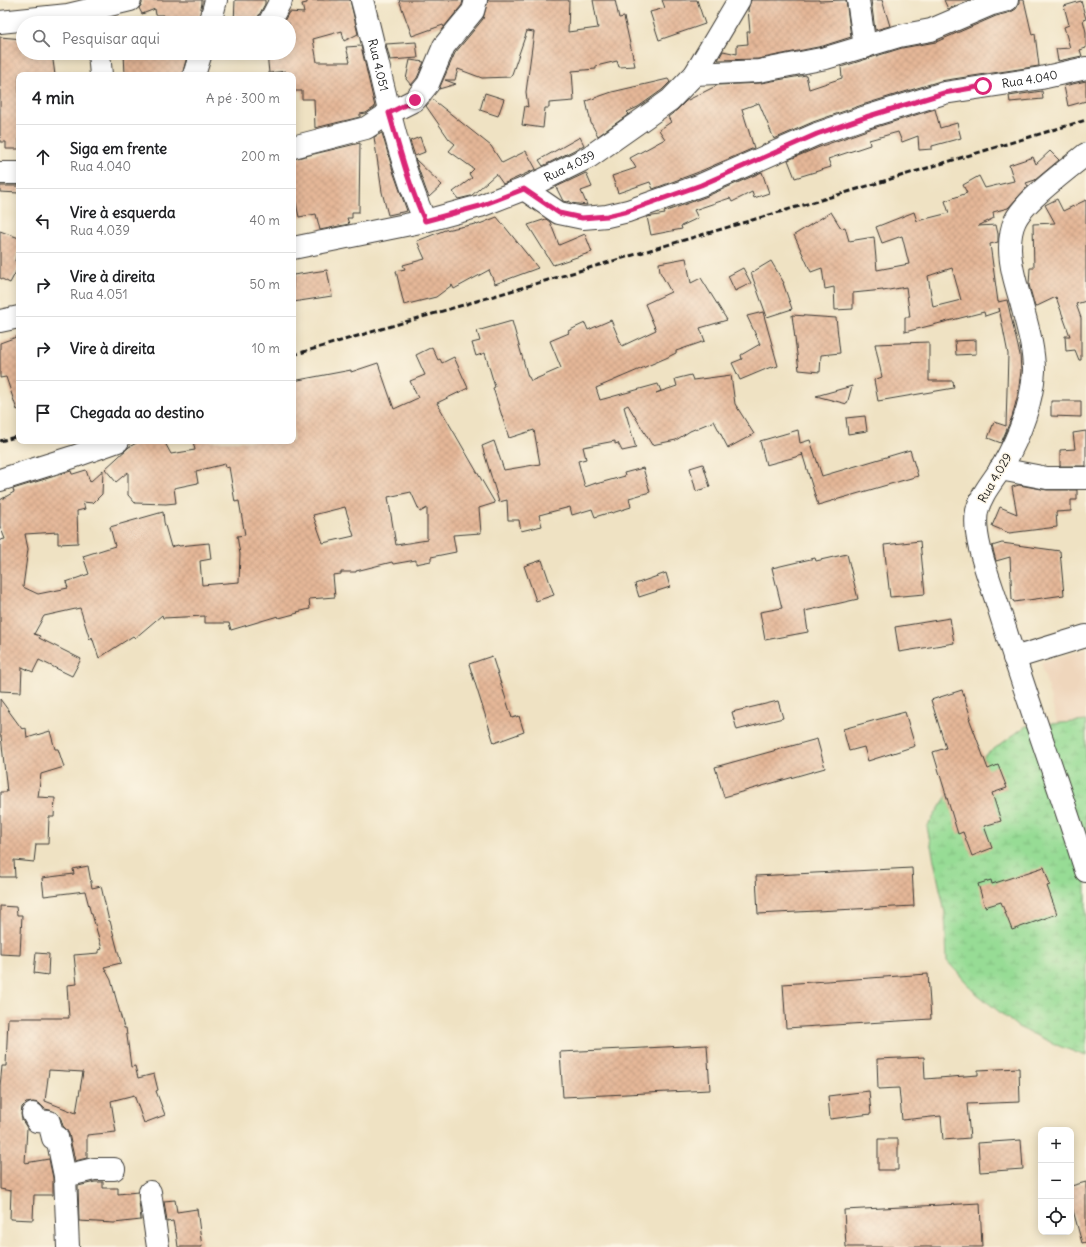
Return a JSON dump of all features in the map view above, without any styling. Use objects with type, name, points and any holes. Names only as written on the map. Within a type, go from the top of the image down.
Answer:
[{"type":"street","points":[[58,16],[97,11],[130,0]]},
{"type":"street","points":[[212,16],[216,0]]},
{"type":"street","points":[[273,16],[281,0]]},
{"type":"street","name":"Rua 4.051","points":[[362,0],[389,113],[404,168],[415,200],[425,221]]},
{"type":"street","points":[[296,146],[366,128],[389,113],[415,100],[428,84],[444,46],[473,11],[476,0]]},
{"type":"street","name":"Rua 4.039","points":[[296,247],[425,221],[480,206],[524,189],[589,158],[670,100],[695,74],[739,0]]},
{"type":"street","points":[[858,0],[865,47]]},
{"type":"street","points":[[695,74],[759,71],[826,58],[899,36],[931,30],[992,4],[1007,0]]},
{"type":"street","points":[[0,22],[16,20]]},
{"type":"street","points":[[100,60],[101,72]]},
{"type":"street","points":[[195,72],[199,60]]},
{"type":"street","name":"Rua 4.040","points":[[524,189],[559,213],[582,218],[607,216],[628,211],[701,185],[817,134],[866,117],[944,93],[1040,78],[1086,68]]},
{"type":"street","name":"Rua 4.029","points":[[1085,862],[1014,658],[977,534],[977,512],[984,493],[1014,445],[1029,406],[1034,369],[1031,336],[1013,275],[1010,249],[1011,236],[1015,221],[1023,210],[1037,196],[1086,154]]},
{"type":"street","points":[[0,173],[16,173]]},
{"type":"street","points":[[0,321],[16,318]]},
{"type":"street","points":[[0,480],[110,444]]},
{"type":"street","points":[[1000,469],[1047,478],[1086,478]]},
{"type":"street","points":[[1014,658],[1086,636]]},
{"type":"street","points":[[33,1114],[37,1121],[48,1122],[53,1138],[57,1137],[65,1176],[68,1247]]},
{"type":"street","points":[[65,1176],[94,1169],[114,1169]]},
{"type":"street","points":[[150,1192],[158,1247]]},
{"type":"shaded area","points":[[1086,649],[1086,833],[1041,662]]},
{"type":"green space","points":[[1086,721],[1086,1056],[1059,1046],[1018,1027],[976,993],[947,961],[945,913],[927,827],[962,772],[1026,726]]},
{"type":"building","points":[[142,0],[202,0],[199,16],[156,15],[155,9],[142,14],[139,8],[142,4]]},
{"type":"building","points":[[235,0],[265,0],[265,4],[259,16],[234,16]]},
{"type":"building","points":[[307,0],[350,0],[358,34],[344,41],[342,31],[313,39],[317,62],[350,62],[346,47],[361,46],[375,107],[366,113],[360,114],[360,117],[315,128],[314,99],[302,99],[302,91],[296,91],[296,72],[269,72],[268,60],[296,60],[296,16],[287,16],[289,12],[304,13],[302,4],[307,3]]},
{"type":"building","points":[[399,0],[463,0],[462,5],[444,27],[443,25],[412,36]]},
{"type":"building","points":[[488,0],[569,0],[568,32],[598,28],[593,0],[615,0],[619,18],[624,17],[635,66],[619,67],[617,61],[596,66],[596,69],[572,71],[574,101],[549,103],[549,108],[545,108],[543,128],[522,125],[525,106],[528,107],[526,92],[534,32],[527,31],[511,77],[482,78],[458,69],[455,80],[445,80],[456,84],[439,89],[455,53],[483,19]]},
{"type":"building","points":[[662,0],[697,0],[705,24],[659,40],[650,12],[665,8]]},
{"type":"building","points":[[751,0],[846,0],[851,37],[823,46],[758,59],[718,60],[723,51],[737,54],[737,45],[748,44],[747,32],[750,32],[748,9]]},
{"type":"building","points":[[871,0],[882,0],[890,26],[875,30]]},
{"type":"building","points":[[944,0],[970,0],[948,9]]},
{"type":"building","points":[[1019,0],[1024,0],[1032,35],[1035,34],[1039,66],[940,81],[813,122],[774,139],[759,103],[742,109],[754,148],[696,173],[653,189],[650,182],[618,193],[612,176],[636,168],[630,158],[665,139],[659,130],[671,122],[668,117],[686,101],[718,85],[761,83],[806,75],[809,89],[842,78],[841,67],[902,48],[936,42],[996,16],[1011,12],[1016,9],[1019,4]]},
{"type":"building","points":[[1081,1],[1086,19],[1083,20],[1086,32],[1086,48],[1080,50],[1082,56],[1058,61],[1056,49],[1070,48],[1064,27],[1069,25],[1064,6]]},
{"type":"building","points":[[0,37],[16,38],[16,60],[53,60],[55,72],[16,72],[16,149],[6,149],[6,142],[0,142]]},
{"type":"building","points":[[416,42],[418,58],[390,60],[386,44]]},
{"type":"building","points":[[124,60],[186,60],[183,72],[125,72]]},
{"type":"building","points":[[410,60],[424,62],[417,78],[411,85],[406,79]]},
{"type":"building","points":[[668,79],[670,82],[662,90],[638,107],[627,112],[629,114],[598,136],[591,123],[586,101],[612,92]]},
{"type":"building","points":[[1086,81],[1086,101],[1068,106],[1064,86]]},
{"type":"building","points":[[1042,91],[1043,99],[1010,102],[1009,96]]},
{"type":"building","points":[[485,93],[504,99],[498,116],[480,110]]},
{"type":"building","points":[[432,99],[491,146],[502,163],[526,151],[536,169],[503,184],[496,174],[471,196],[458,199],[453,192],[472,178],[469,174],[474,169],[449,151],[455,144],[449,139],[426,106]]},
{"type":"building","points":[[935,109],[940,128],[957,123],[961,138],[932,146],[932,149],[919,150],[918,136],[902,142],[898,132],[869,140],[870,145],[828,159],[831,167],[795,178],[788,160],[870,129]]},
{"type":"building","points":[[382,133],[407,211],[388,215],[382,192],[374,137]]},
{"type":"building","points":[[420,137],[425,152],[415,156],[410,141]]},
{"type":"building","points":[[580,137],[584,145],[543,166],[539,160]]},
{"type":"building","points":[[360,143],[359,212],[352,212],[352,218],[347,218],[349,224],[320,230],[316,214],[299,217],[296,203],[296,158]]},
{"type":"building","points":[[1050,151],[1059,160],[1035,180],[1026,183],[1028,186],[1008,208],[993,212],[994,218],[978,226],[996,225],[998,242],[990,244],[998,302],[1007,300],[1020,355],[1021,371],[1018,394],[1012,417],[1001,443],[988,438],[994,422],[1006,426],[1008,354],[1000,311],[985,316],[984,312],[905,332],[905,317],[910,317],[906,287],[883,291],[853,293],[853,309],[835,310],[834,287],[825,289],[822,268],[811,272],[794,235],[831,212],[841,228],[845,227],[849,241],[874,237],[877,270],[909,264],[902,236],[882,243],[876,227],[914,212],[917,221],[949,213],[945,201],[967,193],[963,185],[979,176],[985,188],[1014,181],[1009,165],[1033,157],[1036,164]],"holes":[[[952,268],[961,300],[933,307],[928,276]]]},
{"type":"building","points":[[415,159],[442,185],[429,197],[426,190]]},
{"type":"building","points":[[762,172],[769,193],[754,198],[752,192],[732,202],[730,198],[694,210],[698,218],[681,226],[682,229],[651,235],[647,217],[665,214],[664,212],[705,197]]},
{"type":"building","points":[[586,173],[592,187],[581,191],[587,205],[563,201],[556,187]]},
{"type":"building","points":[[0,186],[16,186],[16,193],[0,192]]},
{"type":"building","points":[[1057,199],[1063,211],[1086,200],[1086,301],[1076,304],[1081,318],[1081,360],[1079,360],[1075,350],[1066,351],[1065,336],[1070,336],[1056,297],[1035,307],[1029,285],[1030,268],[1034,268],[1033,224],[1055,223],[1045,205]]},
{"type":"building","points":[[497,217],[538,268],[495,284],[489,270],[454,289],[452,285],[436,297],[404,305],[396,271],[405,269],[403,265],[425,259],[417,241],[445,230],[477,225]]},
{"type":"building","points":[[546,219],[550,222],[559,245],[585,234],[592,252],[553,265],[528,225]]},
{"type":"building","points":[[0,231],[16,237],[16,272],[10,283],[0,278]]},
{"type":"building","points":[[686,258],[691,283],[701,278],[727,320],[700,328],[705,341],[676,351],[676,353],[666,358],[596,388],[600,400],[658,384],[661,391],[656,393],[677,386],[675,379],[691,375],[693,380],[731,375],[735,404],[754,434],[728,448],[714,421],[690,431],[676,440],[652,445],[628,405],[624,407],[636,448],[622,451],[618,443],[615,444],[615,441],[583,447],[586,459],[578,461],[585,487],[625,476],[624,473],[643,468],[650,492],[629,498],[631,507],[595,517],[592,509],[572,515],[570,507],[539,515],[542,526],[521,531],[519,520],[508,520],[507,500],[499,502],[482,446],[494,441],[504,470],[540,464],[534,430],[509,438],[493,388],[495,387],[485,353],[476,356],[472,343],[480,341],[477,331],[512,321],[528,377],[531,381],[561,368],[550,341],[569,333],[568,331],[585,323],[588,330],[611,320],[622,346],[656,330],[645,304],[671,292],[660,272],[659,263]]},
{"type":"building","points":[[771,261],[784,283],[792,309],[767,317],[751,273]]},
{"type":"building","points":[[743,268],[751,283],[735,291],[728,276]]},
{"type":"building","points":[[327,270],[332,296],[296,302],[296,275]]},
{"type":"building","points":[[763,312],[778,366],[771,367],[740,380],[732,363],[742,359],[741,355],[760,344],[747,316]]},
{"type":"building","points":[[792,315],[836,318],[840,353],[821,355],[820,372],[799,370]]},
{"type":"building","points":[[16,337],[16,407],[6,377],[0,378],[0,343]]},
{"type":"building","points":[[976,340],[976,354],[956,355],[955,341]]},
{"type":"building","points":[[929,342],[929,381],[953,381],[954,388],[878,401],[874,380],[882,377],[875,344]]},
{"type":"building","points":[[432,347],[438,360],[440,359],[442,363],[454,357],[468,388],[437,403],[495,503],[479,508],[481,533],[453,535],[456,552],[431,557],[431,561],[416,564],[416,560],[393,564],[392,562],[356,572],[341,572],[341,574],[333,575],[335,597],[309,599],[310,609],[279,618],[278,616],[231,630],[229,623],[205,623],[205,616],[163,618],[162,615],[135,638],[133,636],[99,658],[92,637],[90,640],[80,608],[44,616],[34,634],[81,659],[72,676],[39,660],[33,672],[22,667],[21,692],[0,691],[0,540],[5,539],[0,526],[0,500],[14,492],[13,489],[71,471],[73,474],[86,470],[90,482],[103,470],[102,494],[93,503],[83,502],[85,509],[77,511],[78,543],[58,544],[58,532],[25,534],[28,549],[23,587],[38,594],[68,588],[66,582],[89,574],[83,556],[115,546],[110,527],[163,512],[164,522],[171,547],[178,545],[209,543],[211,559],[200,561],[202,585],[239,582],[240,554],[237,536],[245,535],[239,501],[235,502],[229,467],[226,468],[225,464],[196,471],[198,483],[174,488],[176,503],[166,504],[135,503],[128,495],[128,472],[116,482],[105,469],[129,447],[134,444],[166,444],[171,454],[195,450],[194,444],[296,444],[296,380],[351,370],[351,372],[378,363],[394,409],[418,398],[410,381],[425,375],[416,355]],"holes":[[[411,492],[420,512],[427,508],[427,540],[396,545],[388,497]],[[345,507],[354,536],[323,543],[313,515]]]},
{"type":"building","points":[[852,386],[847,404],[816,396]]},
{"type":"building","points":[[1051,401],[1081,401],[1081,417],[1051,416]]},
{"type":"building","points":[[865,416],[867,431],[848,434],[846,418]]},
{"type":"building","points":[[798,430],[800,443],[810,440],[822,476],[910,450],[918,476],[818,505],[803,455],[766,465],[760,441]]},
{"type":"building","points":[[1086,431],[1086,466],[1060,466],[1060,450],[1075,449],[1073,433]]},
{"type":"building","points":[[703,464],[710,487],[696,491],[690,468]]},
{"type":"building","points":[[1019,485],[1047,490],[1077,490],[1077,500],[1071,500],[1071,511],[1056,512],[1057,527],[1009,533],[992,526],[1000,507],[1017,514],[1012,487]]},
{"type":"building","points":[[920,541],[925,594],[890,597],[884,545]]},
{"type":"building","points":[[1002,543],[1060,551],[1064,595],[1014,602],[1012,600],[1010,557],[996,561],[992,546]]},
{"type":"building","points":[[847,554],[858,599],[805,611],[808,632],[765,640],[760,612],[782,608],[772,568],[815,558],[816,561]]},
{"type":"building","points":[[542,560],[554,595],[536,601],[524,566]]},
{"type":"building","points":[[666,573],[670,587],[639,597],[635,584]]},
{"type":"building","points":[[950,618],[954,643],[899,652],[895,627]]},
{"type":"building","points":[[492,656],[512,718],[519,716],[524,732],[494,743],[469,664]]},
{"type":"building","points":[[962,690],[971,718],[969,718],[988,769],[998,765],[1007,788],[992,793],[1001,821],[984,826],[992,848],[972,856],[963,832],[958,834],[933,752],[946,748],[931,700]]},
{"type":"building","points":[[0,699],[22,729],[26,728],[27,738],[50,731],[55,749],[58,749],[64,767],[41,774],[38,797],[55,798],[54,817],[49,817],[48,844],[36,844],[34,862],[14,860],[15,877],[0,877],[0,792],[7,792],[0,736]]},
{"type":"building","points":[[778,701],[783,718],[737,730],[732,712]]},
{"type":"building","points":[[905,712],[915,746],[868,761],[864,747],[849,751],[843,729]]},
{"type":"building","points":[[817,739],[825,768],[724,797],[715,767]]},
{"type":"building","points":[[88,866],[92,888],[101,886],[121,963],[104,967],[111,980],[124,1028],[126,1028],[131,1067],[135,1066],[138,1078],[154,1074],[158,1090],[156,1091],[165,1115],[144,1123],[134,1095],[111,1101],[116,1132],[87,1135],[87,1158],[75,1161],[69,1134],[63,1126],[57,1113],[45,1109],[39,1103],[26,1103],[22,1107],[21,1114],[22,1120],[27,1128],[25,1163],[49,1159],[53,1178],[53,1195],[34,1195],[33,1220],[10,1219],[11,1191],[0,1189],[0,1086],[2,1066],[6,1066],[8,1018],[69,1018],[67,985],[77,984],[74,955],[99,953],[99,950],[102,949],[85,891],[44,896],[42,878],[74,874],[73,869]],"holes":[[[49,1070],[83,1072],[76,1113],[45,1101]]]},
{"type":"building","points":[[1044,867],[1050,885],[1047,886],[1057,914],[1012,930],[1001,902],[985,907],[978,884],[991,880],[992,884]]},
{"type":"building","points":[[912,868],[914,906],[758,914],[756,876]]},
{"type":"building","points":[[0,906],[16,907],[17,915],[22,915],[20,955],[0,954]]},
{"type":"building","points":[[36,953],[49,954],[48,975],[34,973]]},
{"type":"building","points":[[928,974],[931,1019],[786,1028],[783,984]]},
{"type":"building","points":[[707,1045],[710,1090],[563,1097],[560,1052]]},
{"type":"building","points":[[924,1057],[925,1079],[978,1075],[978,1070],[1019,1068],[1020,1102],[967,1104],[970,1138],[943,1140],[941,1116],[902,1120],[899,1088],[878,1089],[877,1059]]},
{"type":"building","points":[[869,1091],[871,1114],[830,1119],[828,1096]]},
{"type":"building","points":[[878,1139],[898,1139],[898,1170],[878,1170]]},
{"type":"building","points":[[1021,1140],[1023,1169],[980,1172],[978,1143]]},
{"type":"building","points":[[95,1182],[103,1182],[103,1188],[118,1188],[118,1194],[138,1192],[141,1220],[114,1223],[79,1221],[78,1186]]},
{"type":"building","points":[[1086,1182],[1086,1242],[1082,1243],[1074,1214],[1074,1185]]},
{"type":"building","points":[[175,1200],[177,1212],[197,1209],[202,1247],[178,1247],[173,1221],[167,1222],[164,1201]]},
{"type":"building","points":[[980,1203],[982,1247],[846,1247],[844,1210]]},
{"type":"railway","points":[[296,354],[851,191],[1086,120]]},
{"type":"railway","points":[[0,441],[16,437]]},
{"type":"route","points":[[415,100],[389,113],[404,168],[415,200],[425,221],[480,206],[524,189],[559,213],[582,218],[607,216],[628,211],[701,185],[817,134],[944,93],[983,86]]}]
